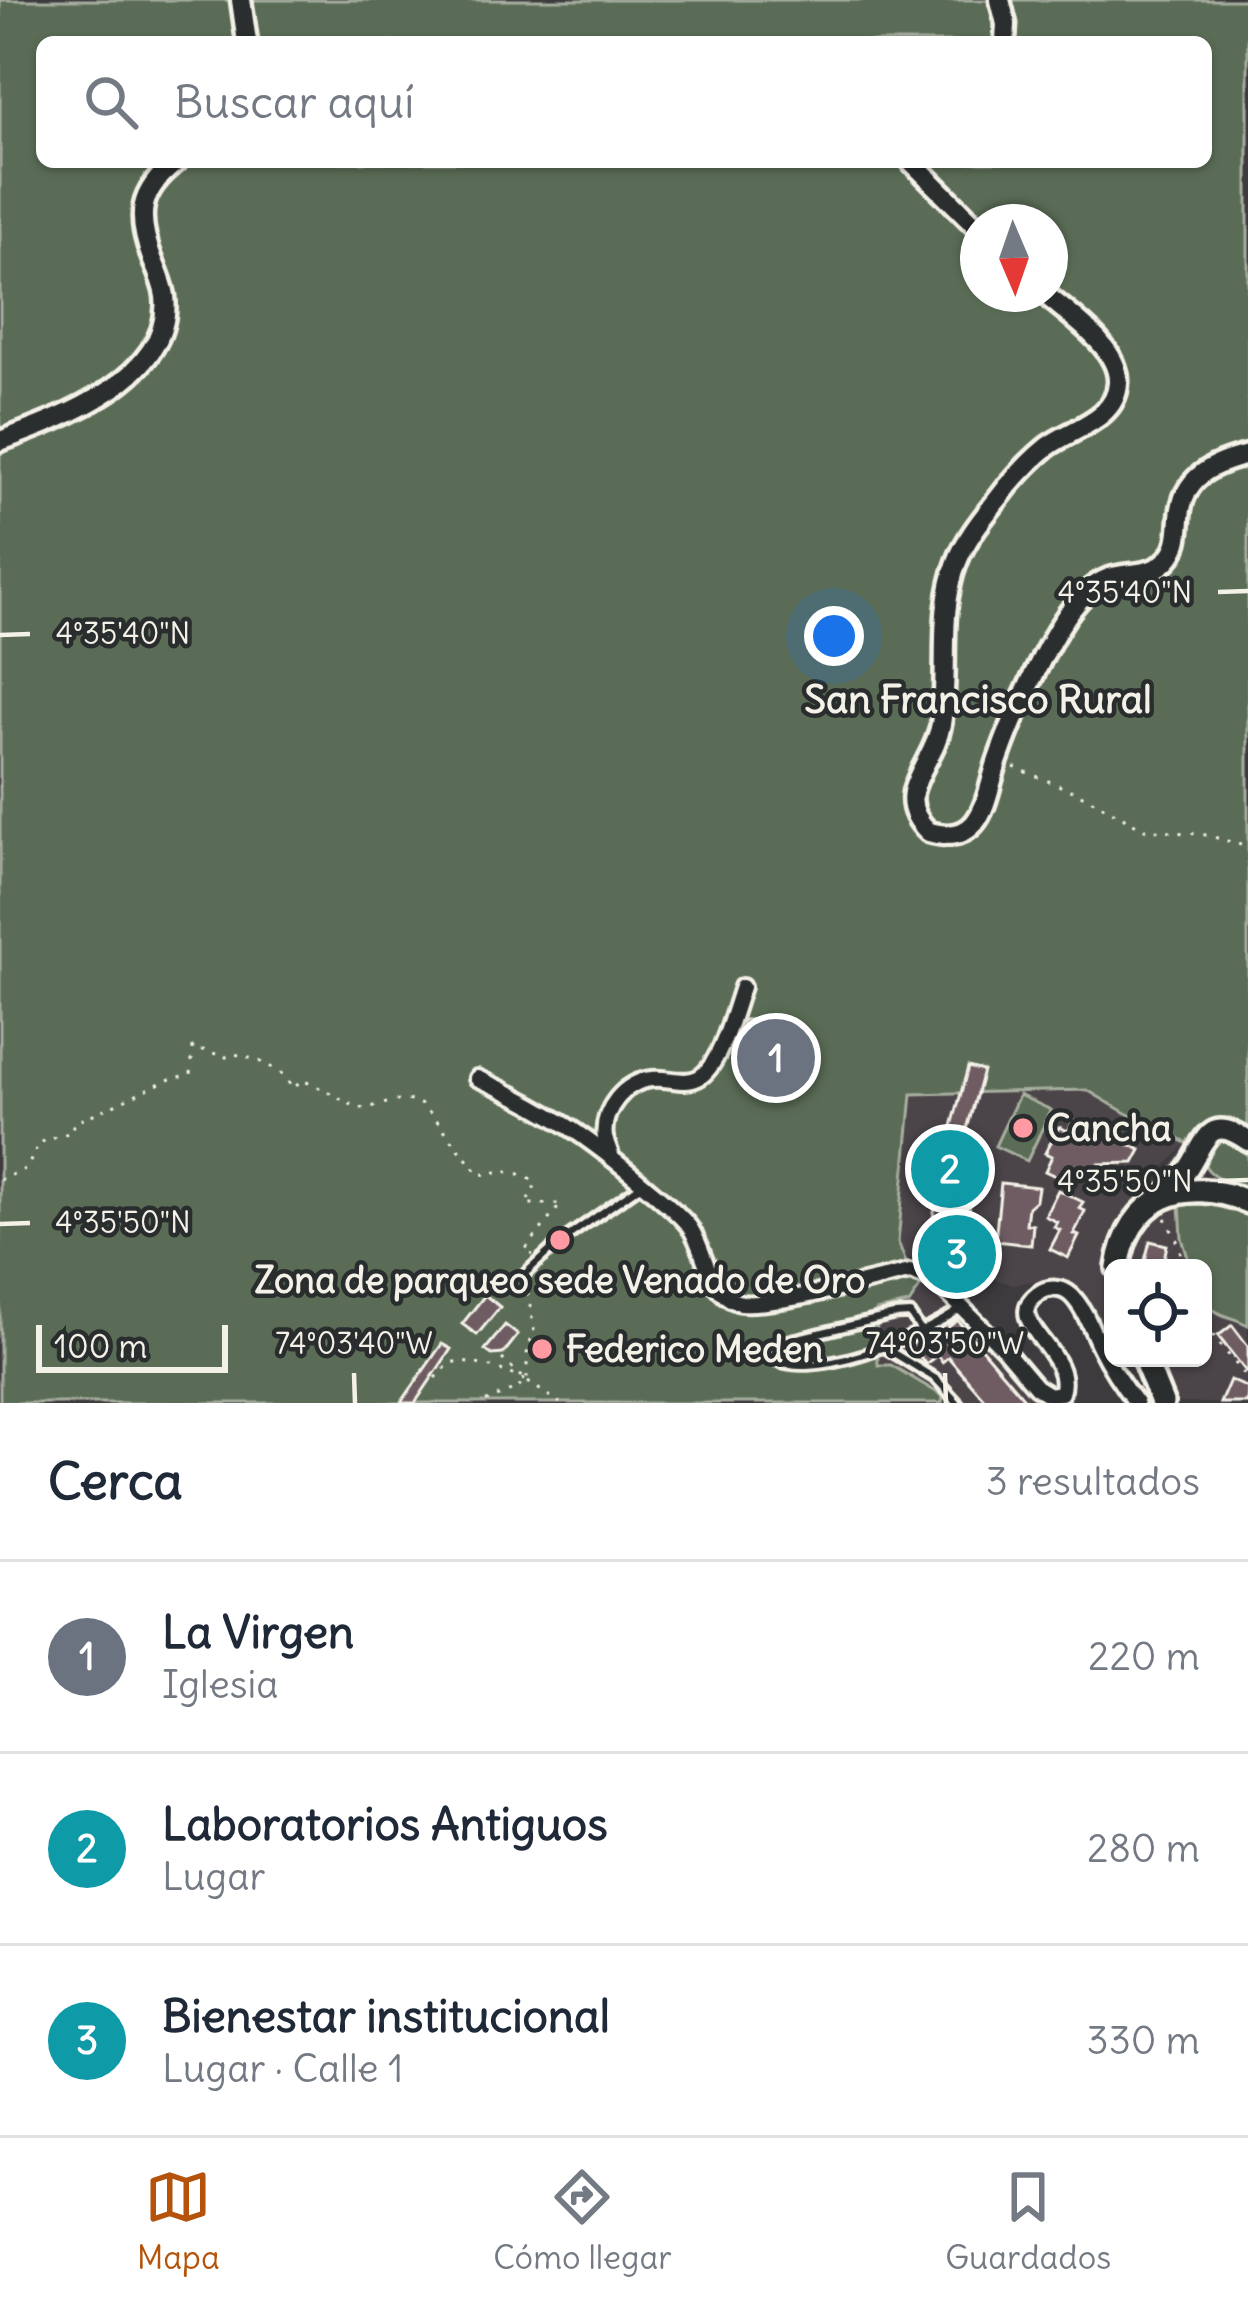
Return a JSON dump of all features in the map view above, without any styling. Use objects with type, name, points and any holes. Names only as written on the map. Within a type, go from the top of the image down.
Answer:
[{"type":"main road","points":[[241,0],[246,36]]},
{"type":"main road","points":[[1000,0],[1005,36]]},
{"type":"main road","points":[[0,441],[101,395],[151,352],[161,328],[165,297],[142,209],[153,183],[169,168]]},
{"type":"main road","points":[[918,168],[960,210]]},
{"type":"main road","points":[[1065,312],[1111,355],[1118,377],[1116,393],[1104,413],[1025,466],[965,544],[947,596],[940,731],[913,794],[913,809],[921,824],[935,834],[952,836],[972,825],[987,803],[997,760],[1041,662],[1077,602],[1106,579],[1163,565],[1178,541],[1180,510],[1190,485],[1218,463],[1248,455]]},
{"type":"main road","points":[[1157,1201],[1212,1132],[1229,1130],[1248,1141]]},
{"type":"main road","points":[[1191,1164],[1197,1178],[1213,1190],[1248,1202]]},
{"type":"main road","points":[[1120,1259],[1143,1210],[1190,1190],[1213,1190]]},
{"type":"main road","points":[[1148,1367],[1162,1403]]},
{"type":"street","points":[[611,1156],[604,1138],[607,1116],[623,1090],[645,1079],[697,1079],[708,1070],[742,987]]},
{"type":"street","points":[[477,1078],[553,1114],[611,1156],[687,1225],[715,1282],[737,1302],[754,1304],[910,1272],[929,1277],[1036,1387],[1059,1398],[1064,1377],[1027,1316],[1035,1296],[1052,1288],[1065,1291],[1075,1299],[1136,1403]]},
{"type":"lane","points":[[929,1277],[945,1240],[960,1221],[977,1151]]},
{"type":"lane","points":[[527,1272],[643,1184]]},
{"type":"lane","points":[[921,1331],[914,1316],[894,1315],[769,1345],[765,1354],[770,1360],[801,1365],[844,1360],[921,1331],[962,1307]]},
{"type":"lane","points":[[882,1346],[936,1379],[958,1403]]},
{"type":"path","points":[[997,760],[1085,796],[1144,829],[1207,835],[1248,847]]},
{"type":"path","points":[[0,1180],[27,1168],[39,1143],[71,1132],[74,1124],[167,1080],[191,1074],[193,1047],[257,1060],[280,1072],[293,1088],[303,1081],[311,1083],[354,1107],[417,1102],[481,1175],[504,1171],[531,1178],[536,1184],[526,1204],[561,1204],[525,1250],[538,1260]]},
{"type":"path","points":[[1157,1201],[1180,1246],[1181,1259]]},
{"type":"path","points":[[482,1403],[526,1381],[534,1329],[527,1272]]},
{"type":"path","points":[[1212,1334],[1248,1379]]},
{"type":"path","points":[[502,1359],[526,1381]]},
{"type":"path","points":[[436,1378],[451,1362],[502,1369],[560,1403]]},
{"type":"shaded area","points":[[914,1070],[1058,1071],[1124,1112],[1187,1143],[1121,1219],[1106,1251],[1104,1335],[1077,1285],[1056,1278],[1013,1284],[904,1257],[897,1242]]},
{"type":"shaded area","points":[[1192,1197],[1248,1254],[1248,1403],[1173,1403],[1159,1367],[1212,1367],[1212,1259],[1129,1259],[1135,1233],[1160,1209]]},
{"type":"shaded area","points":[[922,1284],[945,1298],[1036,1403],[942,1403],[943,1395],[812,1373],[764,1331],[909,1304]]},
{"type":"green space","points":[[0,0],[1248,0],[1248,1131],[1223,1122],[1200,1130],[1187,1143],[1087,1090],[912,1094],[898,1242],[908,1267],[906,1279],[922,1284],[909,1304],[876,1311],[878,1365],[891,1365],[943,1396],[942,1403],[0,1403]]},
{"type":"green space","name":"Cancha","points":[[1019,1095],[1051,1110],[1027,1161],[995,1146]]},
{"type":"green space","points":[[1220,1138],[1248,1156],[1248,1191],[1214,1175],[1204,1163],[1205,1145]]},
{"type":"green space","points":[[1206,1197],[1248,1213],[1248,1325],[1212,1309],[1212,1259],[1188,1259],[1180,1205]]},
{"type":"building","points":[[743,1020],[757,1020],[758,1055],[744,1055]]},
{"type":"building","points":[[968,1067],[983,1071],[963,1144],[948,1141]]},
{"type":"building","points":[[1074,1120],[1108,1130],[1106,1134],[1141,1150],[1134,1163],[1099,1164],[1094,1174],[1078,1170],[1072,1184],[1045,1171],[1052,1156],[1045,1153],[1059,1127],[1068,1131]]},
{"type":"building","points":[[948,1141],[963,1144],[946,1225],[932,1222]]},
{"type":"building","points":[[1001,1183],[1038,1187],[1036,1200],[1028,1207],[1031,1245],[995,1241]]},
{"type":"building","points":[[1058,1190],[1083,1202],[1079,1208],[1085,1211],[1068,1258],[1050,1249],[1060,1230],[1054,1227],[1057,1222],[1045,1216]]},
{"type":"building","points":[[1150,1241],[1167,1245],[1164,1259],[1145,1259]]},
{"type":"building","points":[[945,1242],[973,1250],[969,1263],[951,1258],[949,1265],[939,1262]]},
{"type":"building","points":[[485,1295],[500,1307],[477,1335],[462,1324]]},
{"type":"building","points":[[957,1320],[1028,1403],[988,1403],[948,1357],[942,1362],[937,1355],[926,1364],[910,1346],[921,1337],[926,1341],[938,1336]]},
{"type":"building","points":[[505,1325],[518,1335],[503,1354],[492,1355],[485,1350]]},
{"type":"building","points":[[1232,1325],[1248,1346],[1248,1374],[1218,1336]]},
{"type":"building","points":[[442,1344],[451,1349],[415,1403],[401,1403]]},
{"type":"building","points":[[1230,1380],[1248,1388],[1247,1403],[1220,1403]]},
{"type":"place","name":"La Virgen","points":[[776,1058]]},
{"type":"place","name":"Cancha","points":[[1023,1128]]},
{"type":"place","name":"Laboratorios Antiguos","points":[[950,1169]]},
{"type":"place","name":"Zona de parqueo sede Venado de Oro","points":[[560,1240]]},
{"type":"place","name":"Bienestar institucional","points":[[957,1254]]},
{"type":"place","name":"Federico Meden","points":[[542,1349]]},
{"type":"district","name":"San Francisco Rural","points":[[978,699]]}]
